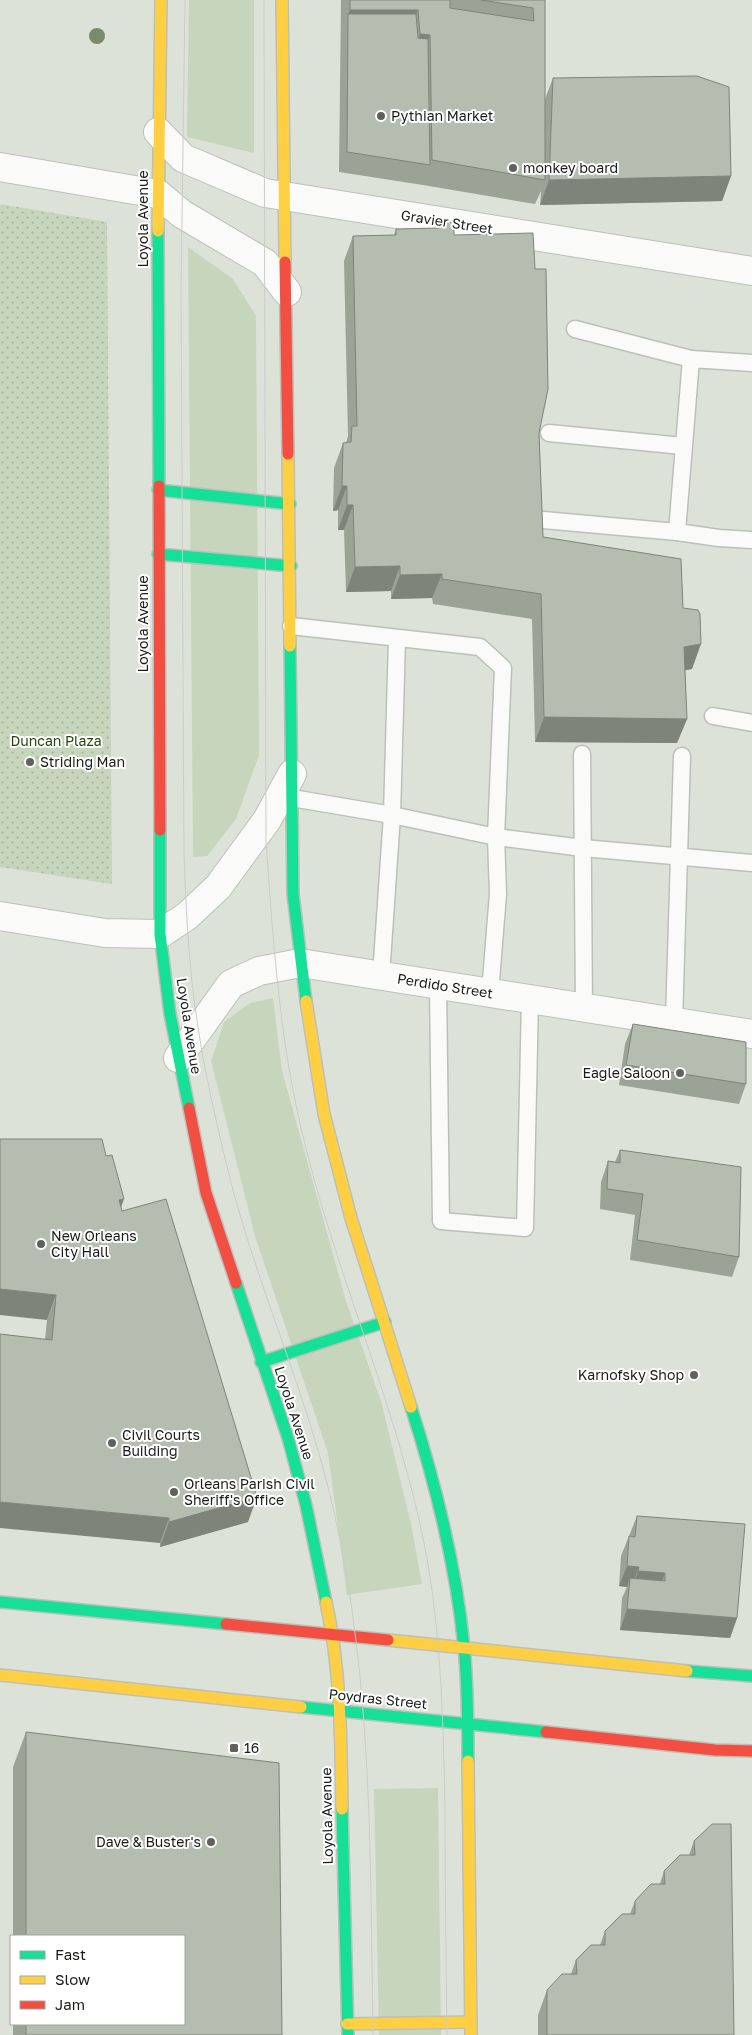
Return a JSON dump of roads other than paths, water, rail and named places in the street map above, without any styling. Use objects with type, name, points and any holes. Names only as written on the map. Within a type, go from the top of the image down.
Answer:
[{"type":"main road","name":"Loyola Avenue","points":[[161,0],[158,132],[160,934],[178,1058],[206,1193],[288,1438],[303,1496],[332,1634],[340,1710],[348,2030]]},
{"type":"main road","points":[[282,0],[291,566],[293,894],[300,963],[324,1114],[351,1218],[432,1472],[449,1555],[464,1647],[468,1723],[471,2035]]},
{"type":"main road","points":[[158,490],[290,504]]},
{"type":"main road","points":[[158,554],[291,566]]},
{"type":"main road","points":[[261,1362],[384,1322]]},
{"type":"main road","points":[[0,1602],[464,1647],[722,1675],[752,1676]]},
{"type":"main road","name":"Poydras Street","points":[[0,1675],[715,1750],[752,1752]]},
{"type":"main road","points":[[348,2030],[470,2022]]},
{"type":"street","name":"Gravier Street","points":[[158,132],[182,158],[265,193],[752,271]]},
{"type":"street","points":[[0,166],[158,194],[182,214],[265,263],[287,292]]},
{"type":"street","points":[[0,916],[105,933],[160,934],[187,916],[218,887],[292,786]]},
{"type":"street","name":"Perdido Street","points":[[178,1058],[231,984],[259,971],[300,963],[752,1034]]},
{"type":"lane","points":[[575,329],[691,359],[752,363]]},
{"type":"lane","points":[[677,532],[691,359]]},
{"type":"lane","points":[[548,433],[683,446]]},
{"type":"lane","points":[[532,519],[752,540]]},
{"type":"lane","points":[[291,626],[480,647],[503,668],[496,837],[498,894],[490,993]]},
{"type":"lane","points":[[381,976],[392,815],[397,639]]},
{"type":"lane","points":[[713,716],[752,723]]},
{"type":"lane","points":[[582,754],[584,1008]]},
{"type":"lane","points":[[674,1022],[682,756]]},
{"type":"lane","points":[[292,786],[392,815],[496,837],[583,848],[752,863]]},
{"type":"lane","points":[[438,984],[441,1221],[525,1228],[530,999]]},
{"type":"tram line","points":[[185,0],[181,293],[184,855],[191,968],[205,1068],[228,1171],[253,1257],[311,1426],[334,1512],[347,1577],[363,1707],[367,1772],[373,2035]]},
{"type":"tram line","points":[[264,0],[266,841],[274,951],[282,1024],[302,1132],[329,1231],[378,1376],[408,1474],[427,1559],[437,1630],[442,1702],[447,2035]]},
{"type":"place","name":"Pythian Market","points":[[381,116]]},
{"type":"place","name":"monkey board","points":[[513,168]]},
{"type":"place","name":"Striding Man","points":[[30,762]]},
{"type":"place","name":"Eagle Saloon","points":[[680,1073]]},
{"type":"place","name":"New Orleans City Hall","points":[[41,1244]]},
{"type":"place","name":"Karnofsky Shop","points":[[694,1375]]},
{"type":"place","name":"Civil Courts Building","points":[[112,1443]]},
{"type":"place","name":"Orleans Parish Civil Sheriff's Office","points":[[174,1492]]},
{"type":"place","name":"16","points":[[234,1748]]},
{"type":"place","name":"Dave & Buster's","points":[[211,1842]]},
{"type":"park label","name":"Duncan Plaza","points":[[56,741]]}]
